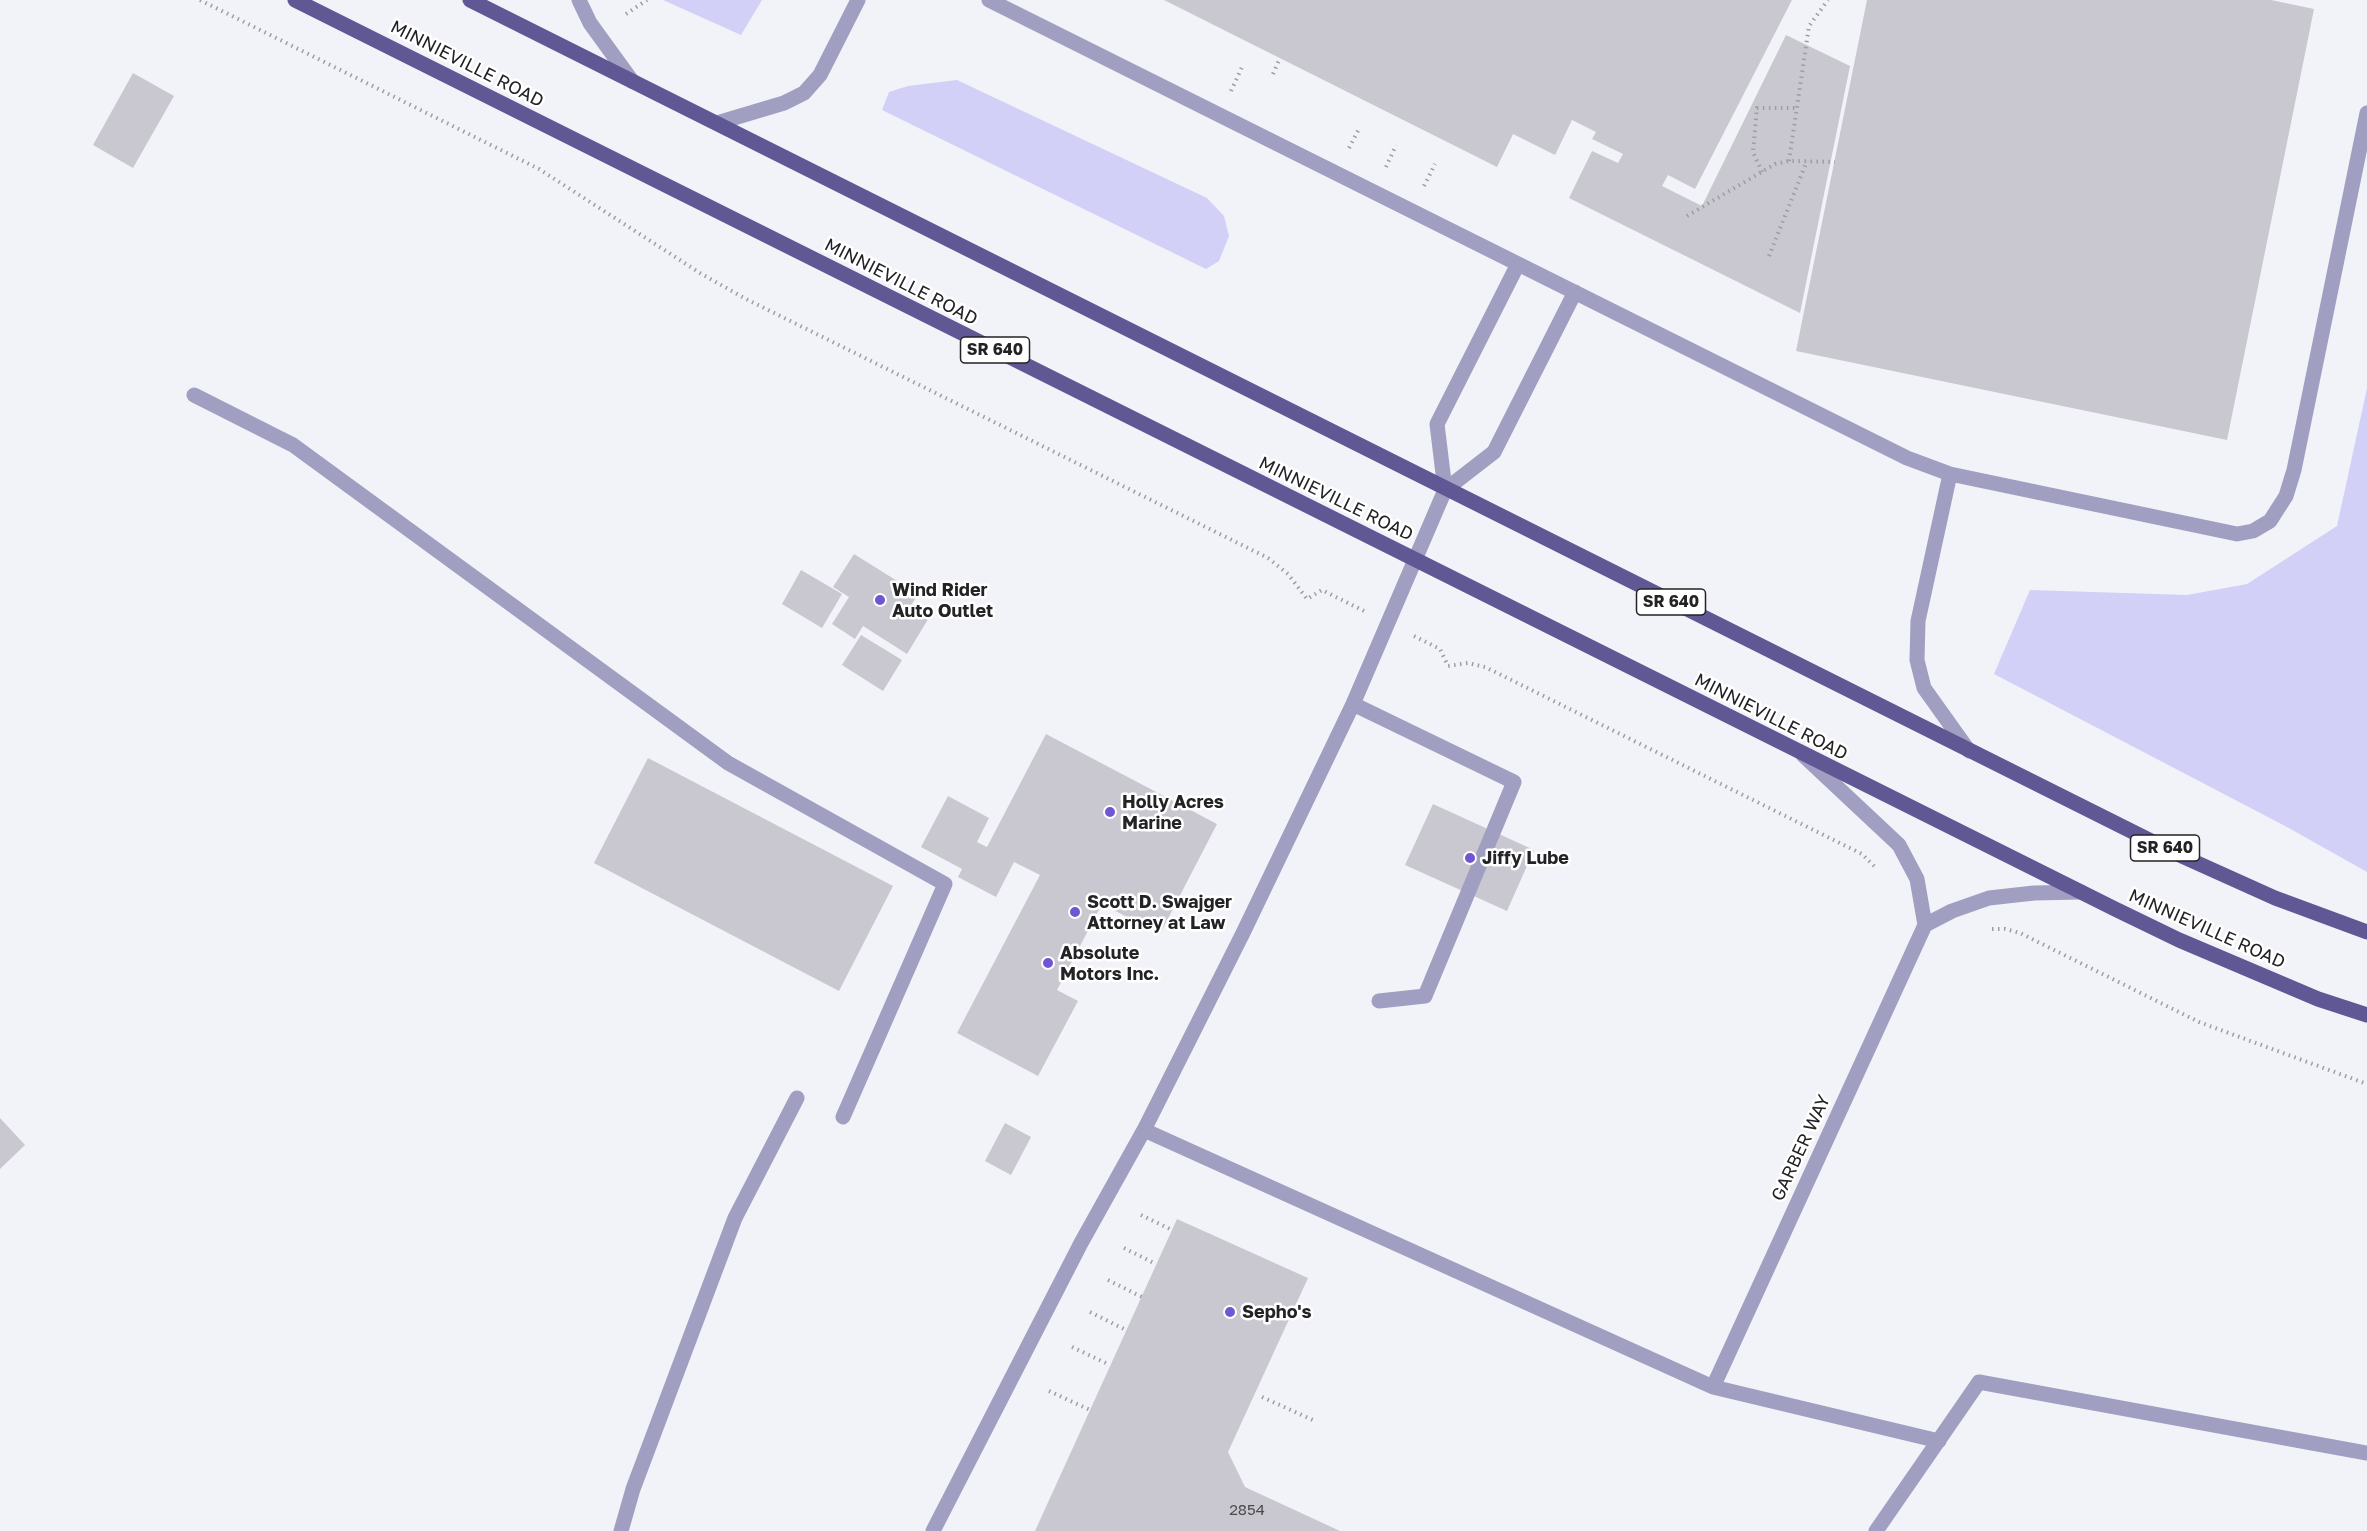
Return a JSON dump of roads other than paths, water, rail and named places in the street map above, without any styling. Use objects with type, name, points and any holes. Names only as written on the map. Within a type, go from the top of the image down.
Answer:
[{"type":"main road","name":"MINNIEVILLE ROAD","points":[[295,0],[2081,892],[2179,940],[2318,999],[2367,1016]]},
{"type":"main road","name":"SR 640","points":[[470,0],[1445,490],[2175,853],[2275,898],[2367,933]]},
{"type":"street","points":[[579,0],[590,23],[632,81]]},
{"type":"street","points":[[717,123],[784,103],[804,93],[824,68],[858,0]]},
{"type":"street","points":[[989,0],[1907,458],[1950,474],[2224,532],[2245,533],[2270,521],[2284,503],[2294,470],[2367,113]]},
{"type":"street","points":[[1445,490],[1437,424],[1518,264]]},
{"type":"street","points":[[933,1531],[1082,1243],[1144,1130],[1243,933],[1353,704],[1445,490],[1494,452],[1575,292]]},
{"type":"street","points":[[194,395],[293,445],[728,763],[945,884],[843,1117]]},
{"type":"street","points":[[1950,474],[1918,621],[1917,660],[1928,696],[1969,751]]},
{"type":"street","points":[[1353,704],[1514,783],[1425,996],[1379,1000]]},
{"type":"street","points":[[1802,754],[1899,845],[1917,879],[1925,925],[1952,911],[1989,898],[2034,893],[2081,892]]},
{"type":"street","name":"GARBER WAY","points":[[1713,1387],[1925,925]]},
{"type":"street","points":[[621,1531],[633,1489],[735,1218],[797,1098]]},
{"type":"street","points":[[1144,1130],[1713,1387],[1939,1441]]},
{"type":"street","points":[[1876,1531],[1978,1382],[2367,1453]]},
{"type":"place","name":"Wind Rider Auto Outlet","points":[[880,600]]},
{"type":"place","name":"Holly Acres Marine","points":[[1110,812]]},
{"type":"place","name":"Jiffy Lube","points":[[1470,858]]},
{"type":"place","name":"Scott D. Swajger Attorney at Law","points":[[1075,912]]},
{"type":"place","name":"Absolute Motors Inc.","points":[[1048,963]]},
{"type":"place","name":"Sepho's","points":[[1230,1312]]}]
